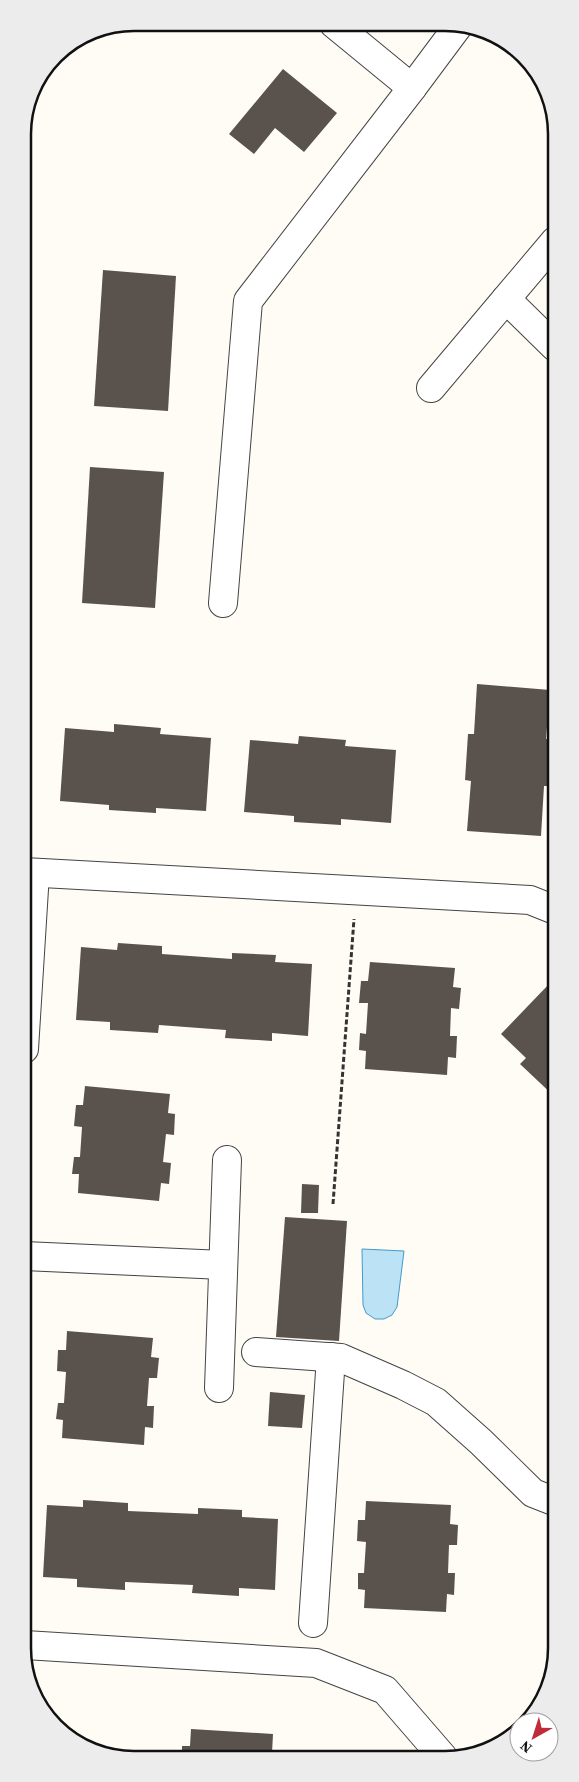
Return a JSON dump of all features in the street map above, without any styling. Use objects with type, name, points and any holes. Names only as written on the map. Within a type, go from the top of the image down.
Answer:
[{"type":"street","points":[[343,31],[412,88]]},
{"type":"street","points":[[223,603],[248,301],[454,31]]},
{"type":"street","points":[[431,388],[548,248]]},
{"type":"street","points":[[506,299],[548,340]]},
{"type":"street","points":[[31,873],[530,900],[548,907]]},
{"type":"street","points":[[219,1388],[227,1160]]},
{"type":"street","points":[[31,1256],[223,1265]]},
{"type":"street","points":[[256,1352],[341,1358],[436,1402],[481,1442],[533,1493],[548,1499]]},
{"type":"street","points":[[314,1624],[331,1357]]},
{"type":"street","points":[[31,1645],[316,1663],[385,1690],[437,1751]]},
{"type":"path","points":[[333,1204],[356,891]]},
{"type":"water","points":[[362,1249],[404,1251],[397,1307],[392,1315],[384,1319],[375,1319],[366,1313],[363,1305]]},
{"type":"building","points":[[283,69],[337,113],[304,152],[275,128],[254,154],[229,134]]},
{"type":"building","points":[[103,270],[176,276],[168,411],[94,406]]},
{"type":"building","points":[[90,467],[164,472],[155,608],[82,603]]},
{"type":"building","points":[[477,684],[548,690],[546,739],[548,739],[548,786],[544,786],[541,836],[467,831],[471,781],[465,780],[468,734],[474,734]]},
{"type":"building","points":[[114,724],[161,728],[160,734],[211,738],[206,811],[156,808],[156,813],[109,810],[109,805],[60,801],[65,728],[114,732]]},
{"type":"building","points":[[299,736],[346,740],[345,746],[396,750],[391,823],[341,819],[341,825],[294,822],[294,816],[244,812],[250,740],[298,744]]},
{"type":"building","points":[[118,943],[162,946],[162,954],[232,959],[232,953],[276,955],[275,962],[312,964],[308,1036],[272,1033],[272,1041],[225,1038],[226,1030],[159,1025],[158,1033],[110,1030],[110,1022],[76,1020],[81,947],[117,950]]},
{"type":"building","points":[[370,962],[455,968],[453,987],[461,988],[459,1009],[451,1008],[450,1036],[457,1036],[456,1058],[448,1057],[447,1075],[365,1069],[366,1051],[359,1050],[360,1033],[366,1034],[368,1003],[359,1003],[361,981],[368,981]]},
{"type":"building","points":[[548,985],[548,1090],[520,1064],[526,1058],[501,1034]]},
{"type":"building","points":[[85,1086],[170,1094],[168,1113],[175,1114],[174,1135],[166,1134],[163,1162],[171,1163],[169,1184],[161,1183],[159,1201],[78,1193],[79,1174],[72,1174],[74,1157],[80,1157],[82,1127],[74,1126],[76,1105],[83,1105]]},
{"type":"building","points":[[302,1184],[319,1185],[318,1213],[301,1213]]},
{"type":"building","points":[[285,1217],[347,1221],[339,1341],[276,1337]]},
{"type":"building","points":[[67,1331],[153,1338],[151,1357],[159,1358],[157,1378],[149,1378],[147,1406],[154,1406],[153,1428],[145,1427],[144,1445],[62,1438],[63,1420],[56,1419],[58,1403],[64,1403],[66,1372],[57,1371],[58,1350],[66,1350]]},
{"type":"building","points":[[270,1392],[305,1395],[302,1428],[268,1426]]},
{"type":"building","points":[[83,1500],[128,1503],[128,1511],[198,1514],[198,1508],[242,1510],[242,1517],[278,1519],[275,1590],[239,1588],[239,1596],[192,1593],[193,1585],[125,1582],[125,1590],[77,1587],[77,1579],[43,1577],[47,1505],[83,1507]]},
{"type":"building","points":[[366,1501],[451,1505],[450,1524],[458,1525],[457,1545],[449,1545],[448,1573],[455,1573],[454,1595],[447,1594],[446,1612],[364,1608],[365,1590],[358,1589],[358,1573],[364,1573],[366,1542],[357,1541],[358,1520],[365,1520]]},
{"type":"building","points":[[191,1729],[273,1734],[272,1751],[182,1751],[182,1746],[190,1746]]}]
